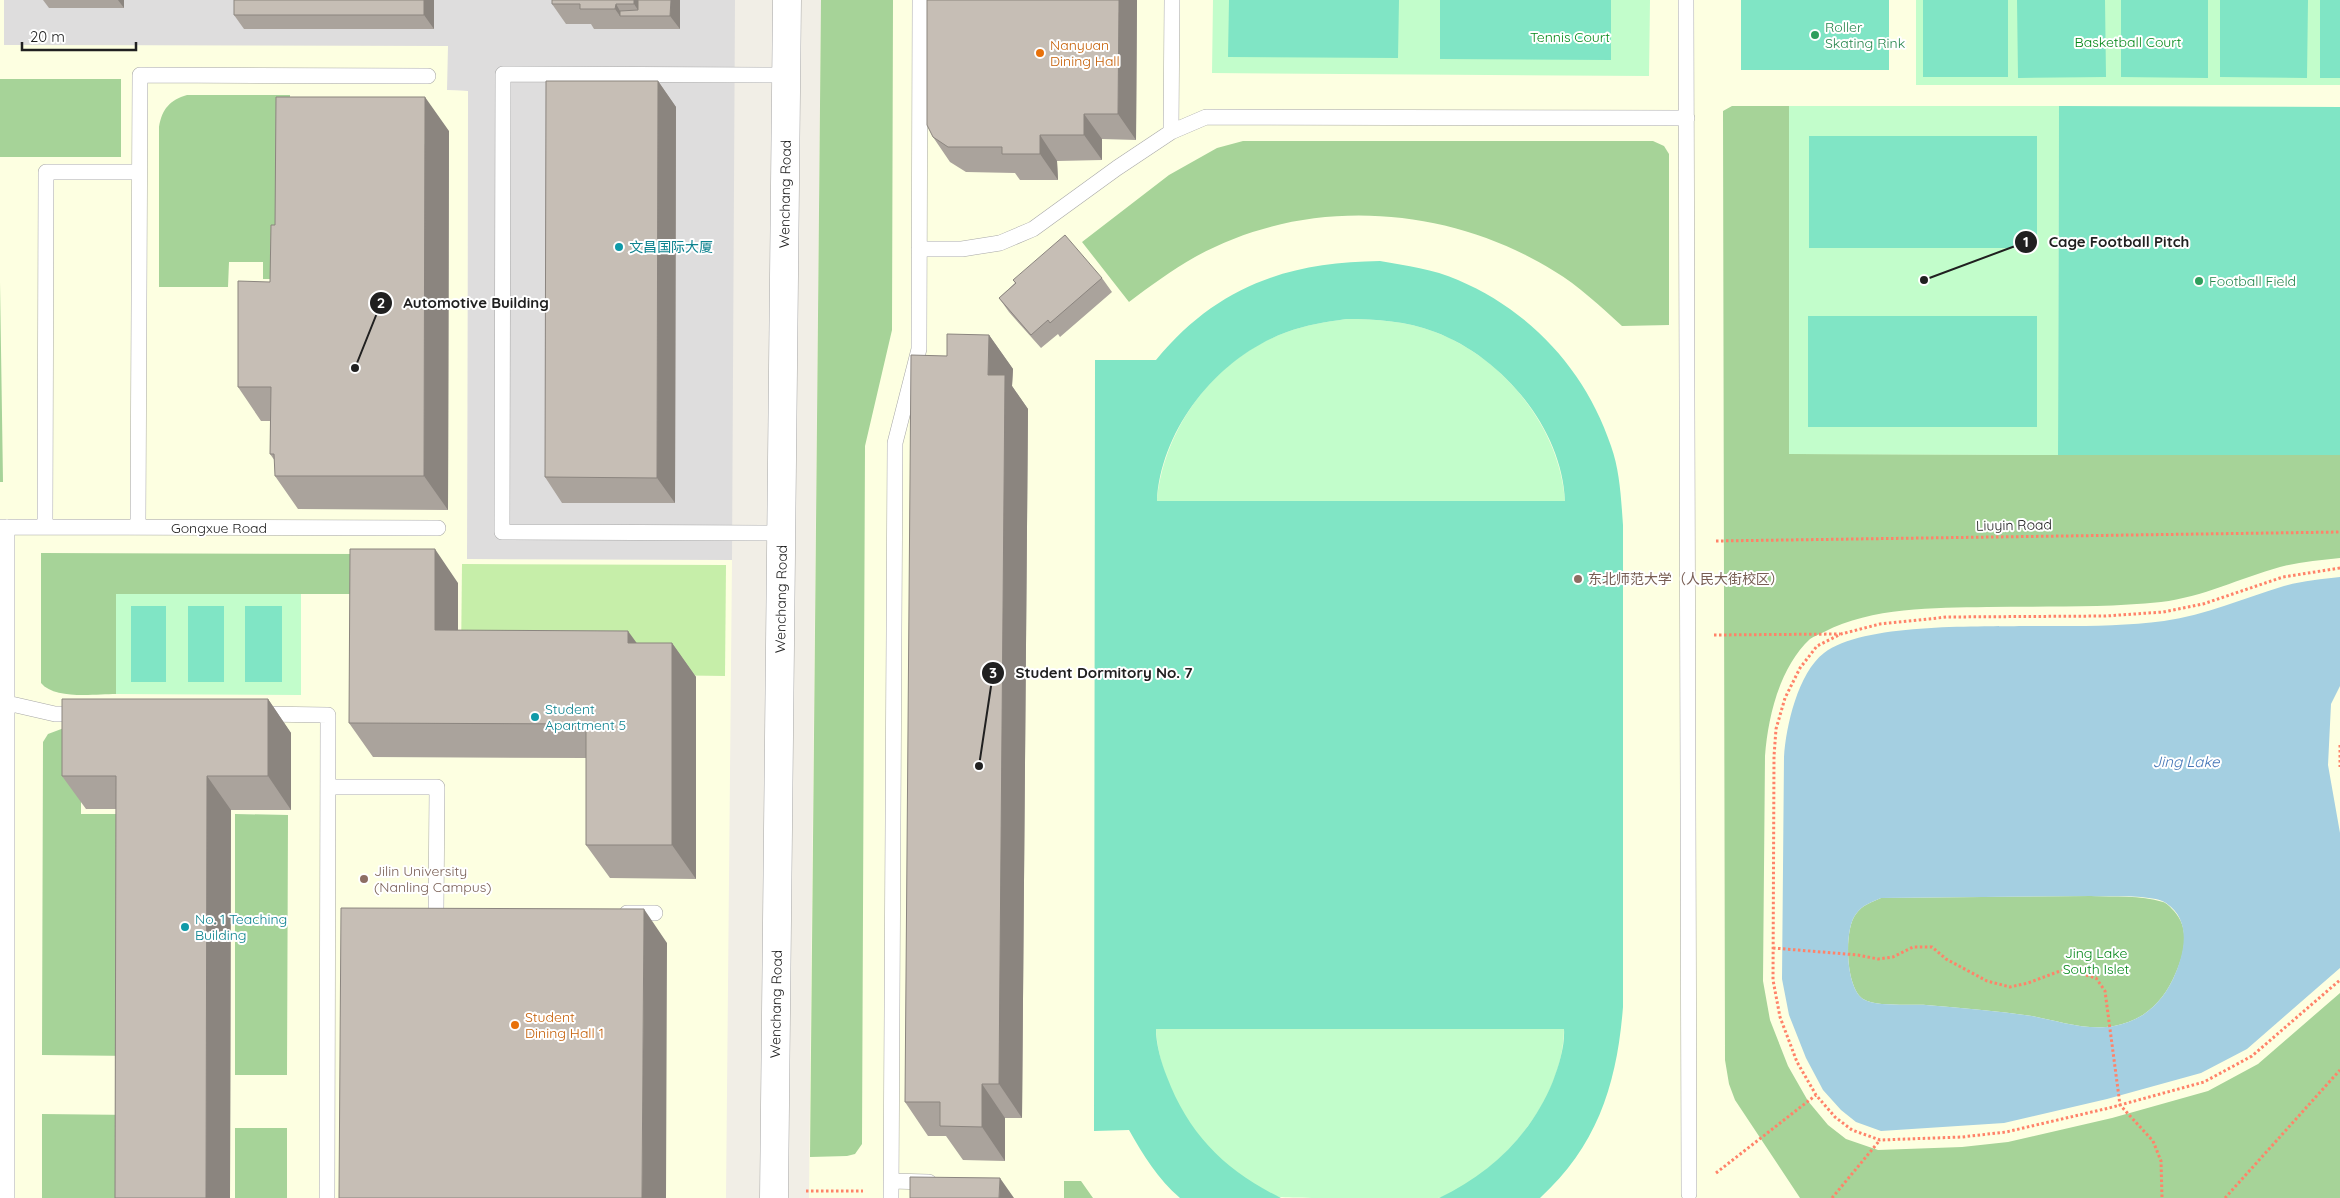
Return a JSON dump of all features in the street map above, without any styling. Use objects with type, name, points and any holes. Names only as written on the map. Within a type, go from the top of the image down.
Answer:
[{"type":"street","name":"Wenchang Road","points":[[774,1195],[787,0]]},
{"type":"lane","points":[[920,0],[919,349],[895,443],[891,1190],[947,1182]]},
{"type":"lane","points":[[1171,132],[1172,0]]},
{"type":"lane","points":[[1686,0],[1689,1196]]},
{"type":"lane","points":[[781,533],[502,532],[503,74],[786,75]]},
{"type":"lane","points":[[138,527],[140,75],[428,76]]},
{"type":"lane","points":[[919,249],[962,249],[1000,243],[1033,229],[1171,132],[1206,117],[1686,118]]},
{"type":"lane","points":[[45,527],[46,172],[139,172]]},
{"type":"lane","points":[[4,527],[7,703],[8,1198]]},
{"type":"lane","name":"Gongxue Road","points":[[4,527],[438,528]]},
{"type":"lane","points":[[7,703],[55,714],[94,714]]},
{"type":"lane","points":[[240,714],[328,715],[328,787],[333,912],[327,1198]]},
{"type":"lane","points":[[328,787],[436,787],[441,912],[417,912]]},
{"type":"lane","points":[[615,913],[655,913]]},
{"type":"path","name":"Liuyin Road","points":[[1687,541],[2340,532]]},
{"type":"path","points":[[2340,568],[2283,577],[2203,604],[2163,612],[2106,616],[1947,618],[1880,624],[1841,634],[1817,646],[1800,668],[1785,698],[1776,729],[1774,756],[1773,948],[1773,980],[1780,1018],[1797,1062],[1816,1096],[1835,1117],[1852,1130],[1880,1140],[1962,1137],[2006,1132],[2120,1105],[2204,1082],[2252,1056],[2340,980]]},
{"type":"path","points":[[1688,635],[1841,634]]},
{"type":"path","points":[[2340,745],[2340,767]]},
{"type":"path","points":[[1773,948],[1858,955],[1878,959],[1893,957],[1912,946],[1932,947],[1946,959],[1987,981],[2010,987],[2028,983],[2060,971],[2079,973],[2096,978],[2105,991],[2120,1105],[2153,1141],[2161,1162],[2162,1198]]},
{"type":"path","points":[[2225,1198],[2340,1070]]},
{"type":"path","points":[[1689,1196],[1816,1096]]},
{"type":"path","points":[[1832,1198],[1880,1140]]},
{"type":"path","points":[[774,1195],[891,1190]]},
{"type":"shaded area","name":"Jilin University (Nanling Campus)","points":[[0,0],[4,0],[4,45],[448,46],[447,90],[468,91],[467,559],[732,560],[726,1198],[0,1198]]},
{"type":"shaded area","points":[[4,0],[735,0],[732,560],[467,560],[468,91],[447,90],[447,47],[3,45]]},
{"type":"shaded area","name":"东北师范大学（人民大街校区）","points":[[821,0],[2340,0],[2340,1198],[809,1198]]},
{"type":"green space","points":[[821,0],[893,0],[892,330],[865,446],[862,1144],[855,1154],[847,1156],[810,1157]]},
{"type":"green space","name":"Tennis Court","points":[[1213,0],[1650,0],[1649,76],[1212,73]]},
{"type":"green space","points":[[1229,0],[1399,0],[1398,58],[1228,57]]},
{"type":"green space","points":[[1440,0],[1611,0],[1611,60],[1440,59]]},
{"type":"green space","name":"Roller Skating Rink","points":[[1741,0],[1889,0],[1889,70],[1741,70]]},
{"type":"green space","name":"Basketball Court","points":[[1916,0],[2340,0],[2340,85],[1916,85]]},
{"type":"green space","points":[[1923,0],[2008,0],[2008,77],[1923,77]]},
{"type":"green space","points":[[2017,0],[2105,0],[2106,77],[2018,78]]},
{"type":"green space","points":[[2121,0],[2208,0],[2208,78],[2121,77]]},
{"type":"green space","points":[[2220,0],[2308,0],[2307,78],[2220,77]]},
{"type":"green space","points":[[2320,0],[2340,0],[2340,78],[2320,78]]},
{"type":"green space","points":[[0,79],[121,79],[121,157],[0,157]]},
{"type":"green space","points":[[187,95],[290,95],[290,279],[263,279],[263,262],[229,262],[228,287],[159,287],[159,127],[162,115],[168,106]]},
{"type":"green space","points":[[1732,106],[1789,106],[1789,454],[2340,455],[2340,558],[2302,562],[2280,567],[2207,592],[2161,602],[2096,606],[1946,608],[1883,613],[1843,624],[1815,636],[1800,650],[1791,663],[1777,693],[1769,725],[1765,756],[1763,981],[1770,1020],[1788,1066],[1808,1101],[1828,1125],[1846,1139],[1878,1150],[1962,1147],[2008,1142],[2112,1118],[2208,1091],[2258,1064],[2340,993],[2340,1198],[1800,1198],[1735,1100],[1729,1084],[1725,1060],[1723,111]]},
{"type":"green space","points":[[1789,106],[2059,106],[2058,455],[1789,454]]},
{"type":"green space","name":"Football Field","points":[[2059,106],[2340,107],[2340,455],[2058,455]]},
{"type":"green space","points":[[1809,136],[2037,136],[2037,248],[1809,248]]},
{"type":"green space","points":[[1243,141],[1653,141],[1664,146],[1669,154],[1669,325],[1622,326],[1572,283],[1554,271],[1513,249],[1469,232],[1423,221],[1376,216],[1329,217],[1283,224],[1238,237],[1186,262],[1129,302],[1082,242],[1169,175],[1217,148]]},
{"type":"green space","points":[[1380,261],[1439,273],[1485,293],[1509,308],[1532,326],[1571,369],[1587,393],[1600,419],[1611,446],[1616,465],[1620,485],[1623,525],[1623,1007],[1616,1061],[1601,1111],[1577,1156],[1560,1178],[1540,1198],[1439,1198],[1476,1177],[1492,1164],[1521,1135],[1533,1119],[1553,1081],[1563,1049],[1564,1029],[1156,1029],[1159,1053],[1167,1077],[1186,1117],[1198,1134],[1243,1176],[1281,1198],[1180,1198],[1152,1166],[1129,1130],[1094,1131],[1095,360],[1156,360],[1179,335],[1204,313],[1229,296],[1256,283],[1285,273],[1315,266]],"holes":[[[1346,319],[1402,323],[1435,332],[1460,343],[1505,377],[1524,398],[1540,422],[1553,447],[1561,474],[1565,501],[1157,501],[1161,474],[1169,447],[1182,422],[1198,398],[1217,377],[1238,359],[1262,343],[1301,327]]]},
{"type":"green space","points":[[0,282],[3,482],[0,482]]},
{"type":"green space","points":[[1808,316],[2037,316],[2037,427],[1808,427]]},
{"type":"green space","points":[[1346,319],[1391,321],[1424,328],[1460,344],[1484,359],[1524,399],[1540,422],[1552,447],[1561,474],[1565,501],[1157,501],[1170,447],[1182,422],[1198,398],[1217,377],[1261,343],[1301,327]]},
{"type":"green space","points":[[41,553],[360,554],[360,594],[116,594],[116,694],[65,694],[47,688],[41,683]]},
{"type":"green space","points":[[462,564],[726,565],[725,676],[654,675],[461,661]]},
{"type":"green space","points":[[116,594],[301,594],[301,695],[116,694]]},
{"type":"green space","points":[[131,606],[166,606],[166,682],[131,682]]},
{"type":"green space","points":[[188,606],[224,606],[224,682],[188,682]]},
{"type":"green space","points":[[245,606],[282,606],[282,682],[245,682]]},
{"type":"green space","points":[[64,728],[81,728],[81,814],[136,814],[134,1056],[42,1055],[43,742],[48,734]]},
{"type":"green space","points":[[235,814],[288,815],[287,1075],[235,1075]]},
{"type":"green space","name":"Jing Lake South Islet","points":[[2136,897],[2163,902],[2174,911],[2183,927],[2184,945],[2182,954],[2177,971],[2168,988],[2150,1010],[2124,1024],[2093,1027],[1992,1011],[1869,1002],[1863,999],[1857,992],[1853,983],[1848,957],[1852,921],[1861,908],[1881,898]]},
{"type":"green space","points":[[1156,1029],[1564,1029],[1562,1052],[1556,1074],[1536,1116],[1506,1152],[1471,1181],[1438,1198],[1312,1198],[1279,1197],[1255,1185],[1232,1170],[1212,1151],[1194,1130],[1179,1106],[1168,1081],[1160,1055]]},
{"type":"green space","points":[[42,1114],[134,1115],[134,1198],[42,1198]]},
{"type":"green space","points":[[235,1128],[287,1128],[287,1198],[235,1198]]},
{"type":"green space","points":[[1064,1181],[1081,1181],[1093,1198],[1064,1198]]},
{"type":"water","name":"Jing Lake","points":[[2340,577],[2340,686],[2331,704],[2328,765],[2340,833],[2340,968],[2247,1049],[2201,1073],[2107,1099],[2004,1123],[1881,1131],[1856,1122],[1841,1110],[1823,1090],[1806,1058],[1789,1015],[1782,979],[1785,744],[1787,730],[1800,687],[1815,662],[1824,653],[1842,643],[1865,636],[1949,627],[2094,626],[2164,621],[2210,610],[2284,586],[2305,581]],"holes":[[[2141,897],[2160,900],[2175,910],[2183,929],[2183,949],[2177,970],[2168,988],[2150,1010],[2124,1024],[2093,1027],[1993,1011],[1869,1002],[1863,999],[1857,992],[1853,983],[1848,957],[1852,921],[1861,908],[1881,898]]]},
{"type":"building","points":[[234,0],[424,0],[424,15],[234,15]]},
{"type":"building","points":[[552,0],[634,0],[634,4],[616,4],[615,9],[580,9],[580,4],[552,4]]},
{"type":"building","points":[[638,0],[671,0],[670,16],[620,16],[620,11],[638,10]]},
{"type":"building","name":"Nanyuan Dining Hall","points":[[927,0],[1119,0],[1118,114],[1084,114],[1084,135],[1040,135],[1040,154],[1002,154],[1002,147],[948,147],[933,137],[927,125]]},
{"type":"building","name":"文昌国际大厦","points":[[546,81],[658,81],[657,478],[545,477]]},
{"type":"building","points":[[276,97],[425,97],[424,476],[275,476],[274,454],[270,454],[271,387],[238,387],[238,281],[270,282],[271,225],[275,225]]},
{"type":"building","points":[[1065,235],[1102,278],[1050,323],[1048,320],[1031,335],[999,298],[1016,283],[1013,280]]},
{"type":"building","points":[[947,334],[989,335],[988,375],[1005,375],[999,1084],[982,1084],[982,1127],[940,1126],[940,1102],[905,1102],[911,355],[947,356]]},
{"type":"building","name":"Student Apartment 5","points":[[350,549],[435,549],[435,630],[628,631],[628,643],[672,643],[672,845],[586,845],[586,724],[349,723]]},
{"type":"building","name":"No. 1 Teaching Building","points":[[62,699],[268,699],[268,776],[207,776],[206,1198],[115,1198],[116,776],[62,776]]},
{"type":"building","name":"Student Dining Hall 1","points":[[341,908],[644,909],[642,1198],[339,1198]]},
{"type":"building","points":[[910,1177],[1000,1178],[999,1198],[910,1198]]},
{"type":"place","name":"Roller Skating Rink","points":[[1815,35]]},
{"type":"place","name":"Nanyuan Dining Hall","points":[[1040,53]]},
{"type":"place","name":"文昌国际大厦","points":[[619,247]]},
{"type":"place","name":"Cage Football Pitch","points":[[1924,280]]},
{"type":"place","name":"Football Field","points":[[2199,281]]},
{"type":"place","name":"Automotive Building","points":[[355,368]]},
{"type":"place","name":"东北师范大学（人民大街校区）","points":[[1578,579]]},
{"type":"place","name":"Student Apartment 5","points":[[535,717]]},
{"type":"place","name":"Student Dormitory No. 7","points":[[979,766]]},
{"type":"place","name":"Jilin University (Nanling Campus)","points":[[364,879]]},
{"type":"place","name":"No. 1 Teaching Building","points":[[185,927]]},
{"type":"place","name":"Student Dining Hall 1","points":[[515,1025]]}]
